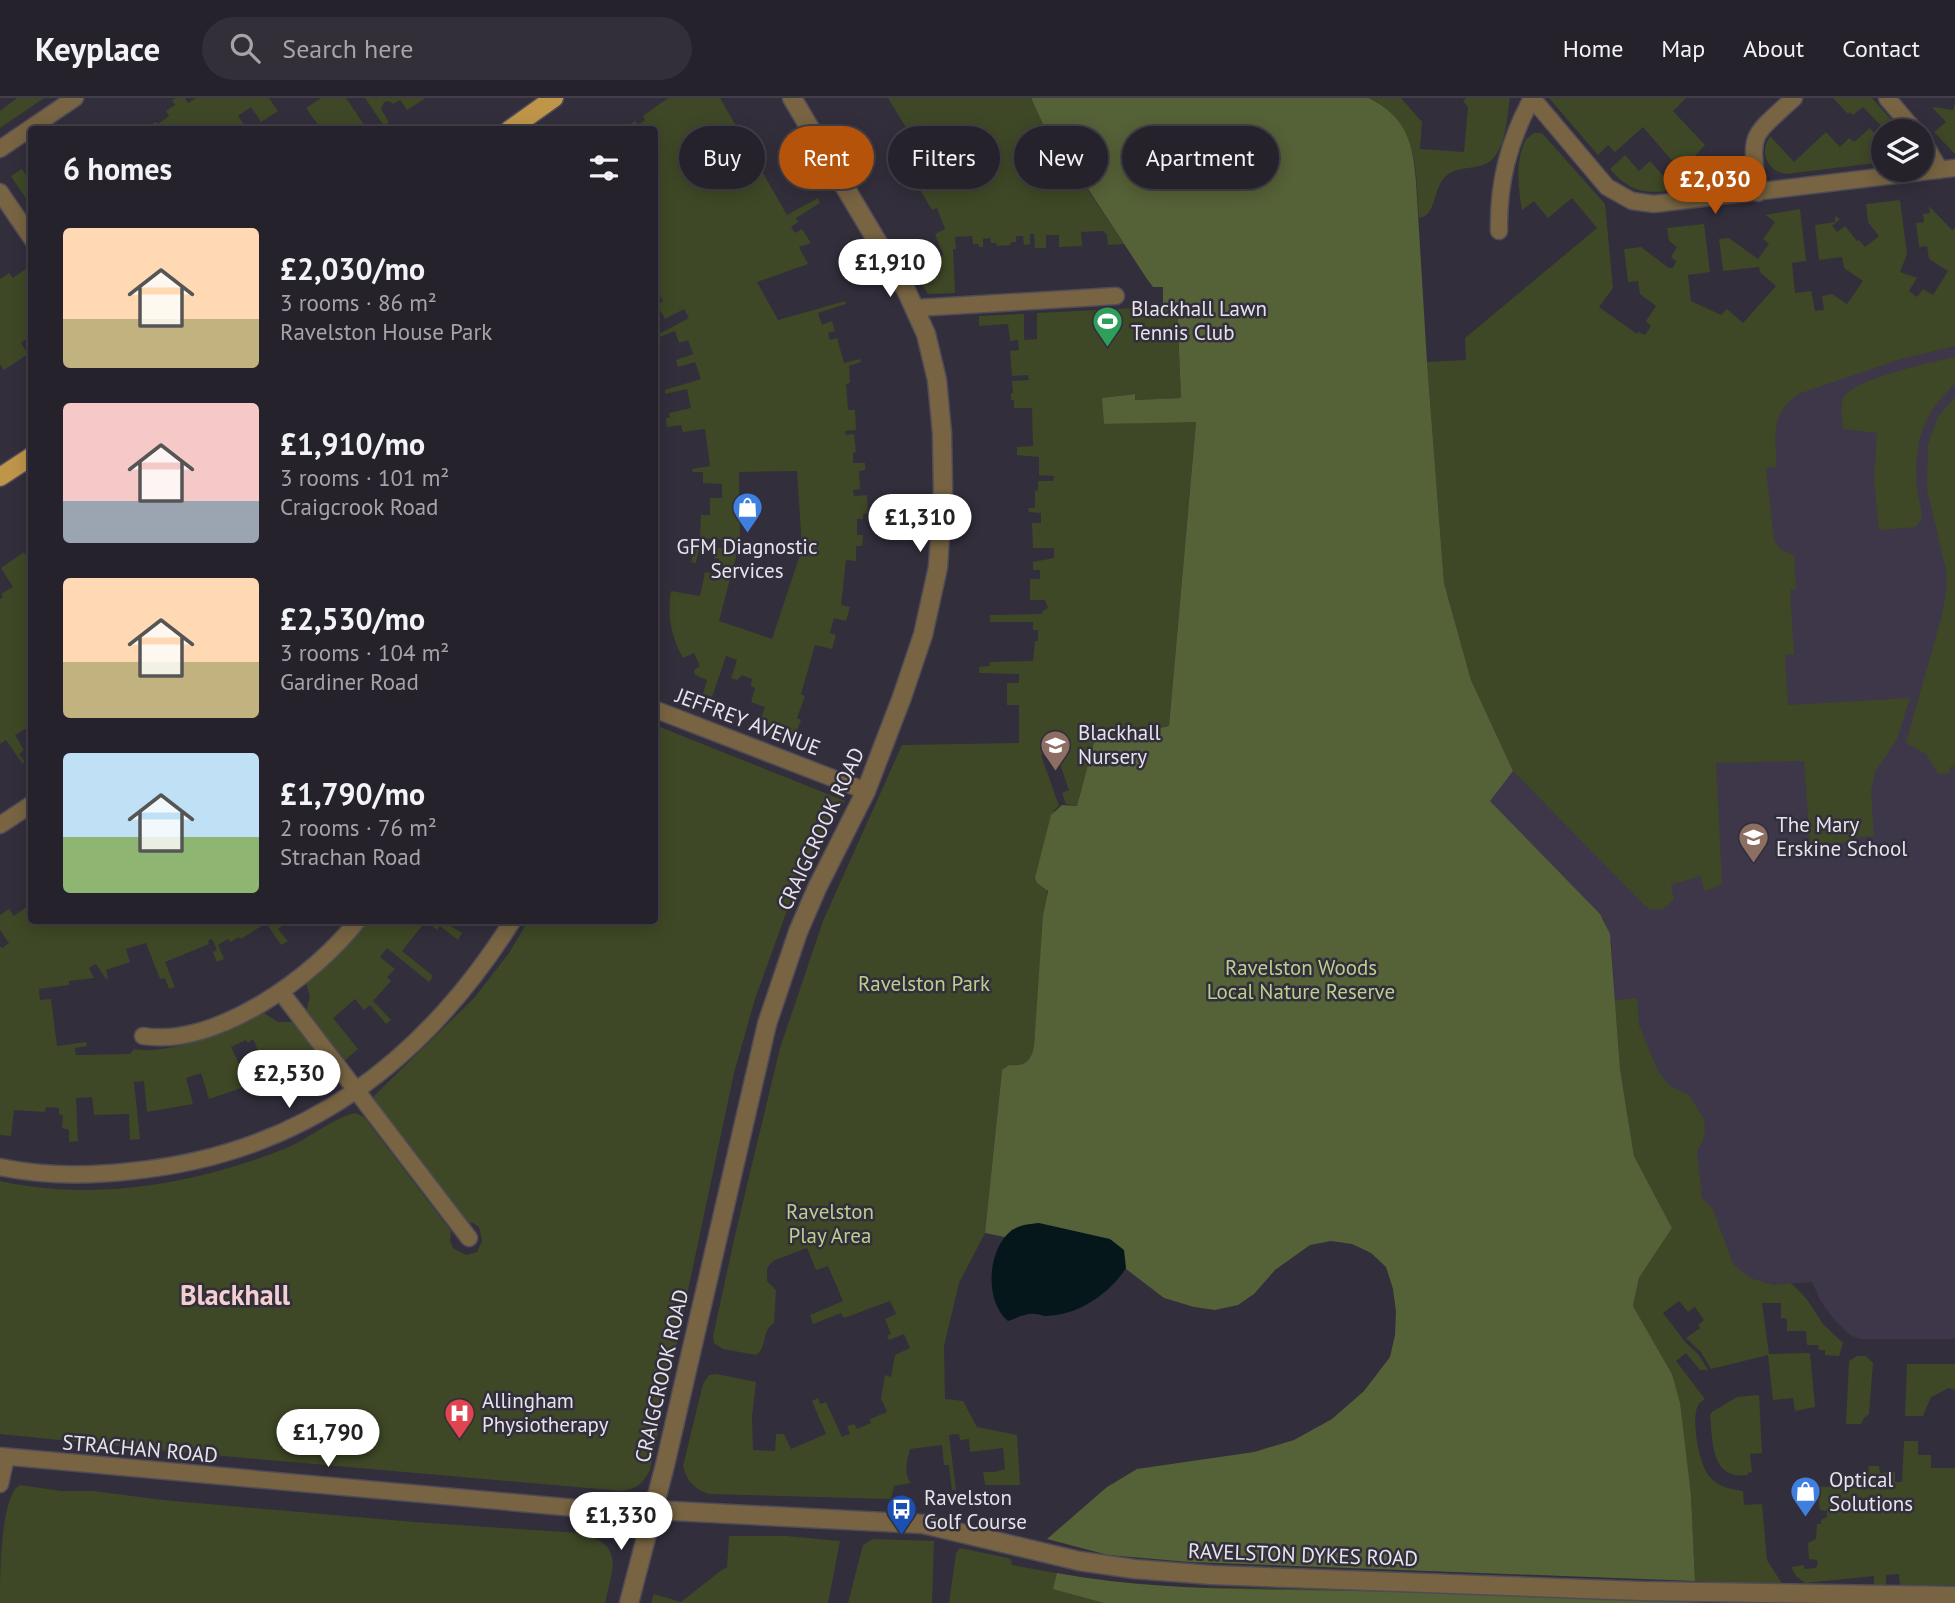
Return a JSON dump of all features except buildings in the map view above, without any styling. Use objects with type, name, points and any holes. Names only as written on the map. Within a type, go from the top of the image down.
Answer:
[{"type":"main road","points":[[515,126],[554,98]]},
{"type":"main road","points":[[0,477],[28,459]]},
{"type":"street","points":[[34,126],[75,98]]},
{"type":"street","name":"CRAIGCROOK ROAD","points":[[629,1603],[653,1513],[767,1024],[799,932],[817,888],[866,791],[915,661],[938,567],[943,489],[939,402],[933,359],[916,309],[792,98]]},
{"type":"street","points":[[1499,231],[1500,186],[1505,162],[1510,144],[1532,98],[1607,187],[1621,196],[1654,204],[1948,169]]},
{"type":"street","points":[[1758,193],[1752,151],[1755,136],[1794,98]]},
{"type":"street","points":[[1887,98],[1905,119]]},
{"type":"street","points":[[0,149],[28,130]]},
{"type":"street","points":[[1934,153],[1948,169]]},
{"type":"street","points":[[0,192],[28,233]]},
{"type":"street","points":[[916,309],[1116,296]]},
{"type":"street","name":"JEFFREY AVENUE","points":[[658,711],[866,791]]},
{"type":"street","points":[[0,825],[28,807]]},
{"type":"street","points":[[143,1036],[166,1038],[199,1031],[238,1016],[281,992],[354,924]]},
{"type":"street","points":[[0,1167],[29,1172],[90,1174],[182,1164],[225,1154],[268,1139],[309,1120],[356,1092],[400,1055],[442,1014],[471,980],[510,924]]},
{"type":"street","points":[[281,992],[469,1238]]},
{"type":"street","points":[[0,1484],[3,1457]]},
{"type":"street","name":"STRACHAN ROAD","points":[[3,1457],[653,1513]]},
{"type":"street","name":"RAVELSTON DYKES ROAD","points":[[653,1513],[911,1522],[1079,1561],[1134,1569],[1212,1575],[1641,1591],[1955,1595]]},
{"type":"shaded area","name":"The Mary Erskine School","points":[[1955,304],[1955,1339],[1859,1339],[1850,1335],[1832,1317],[1812,1282],[1761,1286],[1713,1270],[1620,1069],[1611,941],[1604,920],[1490,801],[1435,368]]},
{"type":"shaded area","points":[[1039,1223],[1110,1239],[1124,1250],[1126,1268],[1102,1294],[1070,1312],[1046,1316],[1028,1314],[1008,1321],[1000,1312],[992,1288],[993,1262],[997,1249],[1012,1230]]},
{"type":"green space","points":[[17,98],[44,98],[0,128],[0,111]]},
{"type":"green space","points":[[185,98],[188,103],[196,98],[269,98],[278,111],[261,122],[251,107],[238,116],[245,126],[148,126],[156,122],[158,124],[169,116],[166,111],[175,105],[172,100]]},
{"type":"green space","points":[[321,98],[346,98],[365,126],[319,126],[306,108]]},
{"type":"green space","points":[[365,98],[426,98],[407,110],[400,100],[393,104],[384,102],[381,109],[389,122],[384,126]]},
{"type":"green space","points":[[668,98],[720,98],[736,126],[679,126],[679,189],[765,189],[765,177],[787,215],[818,198],[820,203],[796,218],[798,222],[791,227],[795,233],[802,229],[811,243],[799,247],[808,264],[757,282],[778,320],[845,301],[846,304],[818,313],[822,325],[832,321],[835,331],[828,333],[830,340],[837,338],[844,363],[860,359],[861,362],[849,366],[850,383],[846,384],[848,410],[855,410],[856,430],[845,431],[846,435],[854,434],[856,452],[853,453],[853,463],[865,463],[865,470],[859,471],[860,489],[853,490],[854,496],[867,495],[868,513],[863,514],[863,519],[857,519],[857,535],[863,535],[862,546],[856,546],[856,561],[846,560],[841,605],[850,607],[846,621],[834,618],[830,633],[836,635],[832,649],[815,645],[801,694],[805,696],[797,718],[801,720],[792,744],[757,730],[765,707],[751,702],[755,688],[751,686],[752,679],[742,675],[737,680],[731,678],[737,660],[726,656],[712,697],[703,694],[707,680],[695,675],[694,670],[700,666],[694,653],[683,658],[671,626],[671,591],[700,596],[705,572],[717,574],[719,559],[714,558],[714,552],[699,549],[696,563],[691,562],[695,546],[738,549],[719,621],[772,639],[802,549],[797,471],[739,472],[740,541],[700,538],[701,515],[710,515],[710,498],[722,498],[722,484],[703,483],[703,472],[693,472],[692,469],[710,466],[705,429],[683,432],[681,425],[667,427],[666,418],[670,418],[669,413],[691,408],[687,389],[665,394],[665,390],[701,379],[695,362],[678,367],[676,360],[693,354],[688,340],[679,343],[675,331],[660,337],[659,334],[689,318],[684,309],[665,319],[658,307],[663,301],[658,293],[658,126],[628,126],[635,121],[638,125],[645,120],[643,116]]},
{"type":"green space","points":[[888,98],[1031,98],[1044,126],[1014,126],[1014,189],[1087,189],[1124,244],[1108,245],[1107,235],[1103,231],[1081,232],[1082,246],[1059,247],[1059,235],[1046,235],[1046,248],[1035,248],[1034,234],[1030,234],[1030,244],[1024,245],[1023,236],[1016,236],[1016,242],[1011,242],[1010,245],[997,246],[996,243],[991,243],[990,238],[983,239],[983,247],[973,244],[972,236],[955,237],[955,293],[928,294],[903,254],[917,248],[923,262],[931,259],[938,262],[943,254],[935,234],[945,229],[937,208],[932,210],[920,189],[1000,189],[1000,126],[905,126]]},
{"type":"green space","name":"Ravelston Woods Local Nature Reserve","points":[[1031,98],[1369,98],[1392,114],[1410,143],[1416,181],[1444,583],[1471,680],[1513,771],[1490,801],[1600,914],[1610,934],[1620,1069],[1634,1156],[1672,1228],[1639,1278],[1633,1306],[1672,1374],[1680,1403],[1691,1495],[1695,1581],[1189,1562],[1108,1555],[1047,1539],[1107,1487],[1137,1469],[1254,1452],[1294,1440],[1332,1419],[1364,1391],[1390,1357],[1396,1312],[1386,1267],[1371,1253],[1352,1244],[1331,1241],[1310,1245],[1275,1270],[1254,1294],[1238,1305],[1215,1310],[1164,1298],[1113,1259],[985,1233],[1002,1070],[1009,1065],[1026,1062],[1034,1046],[1043,916],[1048,891],[1037,883],[1035,878],[1051,815],[1062,805],[1077,806],[1094,742],[1169,726],[1196,422],[1104,424],[1102,398],[1135,394],[1135,400],[1181,398],[1177,303],[1163,303],[1163,287],[1153,287],[1088,189],[1108,189],[1108,126],[1044,126]]},
{"type":"green space","points":[[1369,98],[1401,98],[1422,122],[1420,149],[1464,152],[1468,107],[1463,101],[1466,98],[1510,98],[1504,136],[1495,156],[1484,164],[1458,170],[1446,176],[1438,188],[1429,212],[1419,218],[1415,166],[1406,134],[1385,108]]},
{"type":"green space","points":[[1549,98],[1686,98],[1673,111],[1705,145],[1695,156],[1720,185],[1682,189],[1665,170],[1673,162],[1643,127],[1615,152],[1608,145],[1598,155]]},
{"type":"green space","points":[[1833,98],[1872,98],[1891,119],[1874,119],[1863,107],[1853,115],[1850,112],[1848,114]]},
{"type":"green space","points":[[1955,103],[1955,154],[1934,132],[1946,122],[1932,107],[1953,110]]},
{"type":"green space","points":[[1870,128],[1871,163],[1786,174],[1774,169],[1765,154],[1770,136],[1794,162],[1826,132],[1840,147],[1849,138],[1854,142]]},
{"type":"green space","points":[[1534,133],[1542,133],[1605,204],[1613,288],[1599,307],[1637,334],[1639,332],[1645,335],[1651,326],[1646,321],[1656,306],[1640,294],[1638,281],[1628,282],[1624,249],[1641,247],[1669,268],[1673,268],[1676,261],[1671,257],[1677,247],[1669,241],[1667,228],[1704,224],[1710,272],[1688,275],[1691,301],[1721,315],[1727,309],[1743,323],[1776,286],[1760,272],[1759,267],[1723,271],[1719,239],[1729,238],[1758,259],[1769,244],[1763,239],[1775,222],[1765,215],[1800,209],[1806,261],[1792,263],[1795,293],[1811,291],[1815,311],[1824,310],[1822,296],[1832,294],[1847,304],[1863,281],[1844,268],[1842,257],[1819,260],[1815,225],[1835,222],[1835,216],[1840,219],[1832,226],[1837,232],[1845,226],[1865,247],[1879,236],[1868,222],[1866,204],[1900,200],[1907,254],[1900,272],[1917,278],[1909,291],[1917,297],[1923,289],[1933,295],[1948,271],[1929,259],[1927,246],[1919,247],[1916,223],[1924,222],[1923,214],[1930,213],[1929,206],[1952,230],[1955,228],[1955,346],[1901,359],[1798,394],[1783,410],[1776,427],[1777,467],[1766,468],[1774,540],[1780,549],[1794,555],[1796,589],[1790,590],[1794,654],[1785,655],[1788,705],[1910,698],[1897,739],[1875,772],[1871,792],[1874,836],[1855,837],[1855,842],[1810,844],[1804,761],[1716,763],[1722,884],[1705,891],[1700,876],[1671,885],[1674,900],[1662,910],[1650,909],[1644,905],[1513,771],[1471,680],[1444,583],[1427,362],[1466,360],[1465,338],[1597,228],[1572,198],[1548,218],[1534,201],[1522,210],[1520,156],[1526,139]]},
{"type":"green space","points":[[1625,155],[1639,171],[1650,161],[1676,190],[1639,190],[1625,183],[1610,169]]},
{"type":"green space","points":[[22,169],[28,178],[28,202],[11,176]]},
{"type":"green space","points":[[28,267],[28,338],[21,343],[28,354],[4,370],[0,364],[0,279],[9,273],[13,278]]},
{"type":"green space","points":[[1177,306],[1181,398],[1135,400],[1134,394],[1103,398],[1104,424],[1196,421],[1169,726],[1094,742],[1077,806],[1066,804],[1062,793],[1069,790],[1055,750],[1041,755],[1059,806],[1054,810],[1034,1046],[1029,1060],[1019,1065],[1009,1065],[1002,1070],[985,1233],[959,1283],[944,1346],[945,1399],[963,1401],[977,1427],[1017,1435],[1020,1485],[985,1485],[983,1472],[1005,1469],[1003,1448],[970,1452],[969,1439],[960,1440],[959,1434],[949,1435],[956,1490],[952,1490],[949,1465],[944,1465],[942,1445],[910,1449],[906,1471],[911,1483],[894,1486],[891,1499],[709,1494],[692,1484],[683,1466],[703,1384],[709,1375],[756,1382],[752,1417],[753,1450],[775,1451],[776,1434],[784,1434],[791,1449],[826,1434],[812,1401],[818,1398],[820,1404],[826,1402],[842,1437],[850,1434],[847,1426],[854,1424],[857,1429],[871,1423],[870,1419],[887,1412],[881,1398],[885,1375],[891,1377],[895,1355],[910,1348],[904,1334],[889,1340],[887,1336],[891,1334],[885,1319],[896,1314],[890,1301],[844,1318],[841,1313],[813,1324],[810,1315],[843,1301],[828,1266],[816,1270],[807,1248],[773,1261],[767,1268],[767,1281],[776,1290],[774,1323],[767,1330],[760,1352],[756,1355],[723,1349],[714,1343],[713,1336],[780,1048],[823,921],[902,745],[1019,743],[1019,705],[1007,705],[1007,683],[1019,683],[1019,674],[979,673],[979,667],[990,666],[990,662],[1033,661],[1038,630],[1033,630],[1033,622],[990,622],[990,615],[1042,614],[1048,608],[1045,600],[1030,600],[1030,579],[1040,579],[1040,570],[1033,570],[1033,562],[1054,558],[1054,548],[1033,548],[1032,523],[1041,523],[1041,513],[1029,512],[1028,508],[1035,508],[1038,481],[1053,481],[1054,476],[1039,475],[1039,457],[1017,455],[1017,447],[1033,446],[1032,408],[1014,408],[1014,400],[1011,400],[1012,381],[1029,380],[1028,375],[1012,376],[1010,351],[1019,350],[1018,340],[1010,341],[1008,324],[979,326],[979,316],[1024,314],[1024,340],[1037,339],[1037,313]]},
{"type":"green space","points":[[1955,357],[1955,384],[1934,407],[1919,443],[1916,472],[1921,521],[1915,527],[1879,530],[1874,481],[1877,433],[1843,429],[1841,408],[1844,397],[1851,390],[1878,378]]},
{"type":"green space","points":[[1955,397],[1955,767],[1949,767],[1950,773],[1938,774],[1926,754],[1906,743],[1942,615],[1947,586],[1946,570],[1927,489],[1928,444],[1938,417]]},
{"type":"green space","points":[[24,552],[28,558],[28,727],[15,735],[24,750],[19,754],[25,762],[22,763],[6,740],[0,744],[0,599],[3,597],[1,594],[13,587],[1,568]]},
{"type":"green space","points":[[658,726],[845,801],[812,850],[755,999],[734,1073],[650,1470],[642,1482],[632,1489],[622,1491],[0,1434],[0,1181],[72,1190],[144,1186],[180,1180],[215,1172],[284,1149],[355,1113],[364,1117],[451,1231],[450,1241],[453,1248],[466,1255],[477,1252],[482,1241],[479,1227],[473,1223],[462,1222],[374,1101],[374,1096],[475,997],[509,953],[526,924],[658,924]]},
{"type":"green space","points":[[9,909],[14,916],[27,909],[28,924],[264,924],[241,939],[239,937],[231,942],[228,939],[218,945],[224,959],[217,962],[213,952],[217,950],[212,939],[208,941],[209,944],[165,962],[175,987],[169,989],[165,978],[160,979],[146,943],[126,949],[130,962],[106,970],[106,979],[96,964],[89,968],[94,978],[39,989],[40,1000],[51,999],[57,1046],[86,1042],[87,1046],[75,1048],[76,1055],[130,1054],[134,1049],[165,1049],[200,1040],[264,1013],[278,1022],[293,1022],[332,1071],[312,1082],[296,1054],[267,1070],[253,1039],[248,1043],[246,1040],[231,1047],[250,1085],[209,1099],[201,1073],[186,1078],[193,1104],[147,1112],[144,1081],[134,1082],[140,1139],[130,1140],[129,1114],[94,1115],[92,1097],[76,1098],[78,1141],[69,1142],[69,1130],[62,1128],[63,1115],[59,1114],[59,1108],[46,1107],[45,1112],[14,1110],[11,1136],[0,1135],[0,946],[2,948],[9,943],[0,930],[0,915]]},
{"type":"green space","points":[[267,924],[285,924],[278,929],[288,941],[281,945]]},
{"type":"green space","points":[[366,924],[424,924],[402,951],[433,976],[429,982],[387,948],[380,957],[395,969],[387,977],[391,981],[373,1001],[391,1020],[386,1024],[370,1005],[364,1010],[355,999],[333,1018],[358,1049],[344,1061],[306,1011],[310,997],[306,982]]},
{"type":"green space","points":[[430,924],[447,924],[462,933],[458,940],[440,926],[437,930]]},
{"type":"green space","points":[[1637,998],[1639,1025],[1658,1071],[1670,1086],[1689,1095],[1704,1119],[1703,1141],[1697,1151],[1702,1198],[1713,1209],[1733,1264],[1750,1278],[1773,1285],[1790,1283],[1806,1298],[1823,1324],[1843,1343],[1839,1356],[1825,1355],[1825,1350],[1819,1350],[1818,1345],[1807,1345],[1806,1331],[1787,1331],[1787,1319],[1781,1318],[1781,1303],[1762,1303],[1769,1354],[1810,1353],[1815,1407],[1795,1411],[1793,1398],[1773,1400],[1768,1355],[1711,1369],[1701,1352],[1686,1338],[1700,1328],[1698,1325],[1704,1320],[1695,1307],[1688,1312],[1679,1301],[1663,1313],[1708,1370],[1700,1370],[1686,1353],[1676,1361],[1705,1399],[1696,1410],[1695,1426],[1705,1470],[1720,1485],[1743,1491],[1744,1505],[1762,1504],[1767,1560],[1783,1585],[1695,1581],[1691,1495],[1672,1374],[1633,1306],[1639,1278],[1672,1228],[1634,1156],[1620,1069],[1615,1000]]},
{"type":"green space","points":[[1857,1356],[1866,1356],[1873,1363],[1869,1414],[1861,1424],[1846,1424],[1849,1361]]},
{"type":"green space","points":[[1907,1364],[1955,1364],[1955,1390],[1949,1388],[1931,1397],[1923,1416],[1905,1416]]},
{"type":"green space","points":[[1759,1395],[1762,1453],[1750,1454],[1752,1472],[1748,1475],[1726,1472],[1713,1447],[1710,1415],[1737,1397]]},
{"type":"green space","points":[[1904,1441],[1918,1441],[1918,1455],[1931,1455],[1931,1468],[1955,1468],[1955,1585],[1900,1586],[1899,1574],[1886,1575],[1886,1587],[1874,1585],[1874,1576],[1805,1583],[1796,1576],[1791,1567],[1804,1565],[1804,1569],[1818,1565],[1817,1560],[1809,1559],[1808,1543],[1816,1539],[1817,1524],[1821,1524],[1821,1520],[1827,1517],[1827,1511],[1820,1510],[1817,1487],[1853,1486],[1853,1474],[1869,1473],[1868,1466],[1879,1466],[1880,1473],[1895,1472],[1895,1482],[1902,1482]]},
{"type":"green space","points":[[20,1485],[61,1491],[93,1491],[163,1500],[414,1522],[579,1533],[594,1538],[610,1550],[611,1578],[605,1603],[0,1603],[5,1520],[13,1492]]},
{"type":"green space","points":[[729,1536],[786,1536],[840,1541],[828,1603],[651,1603],[654,1594],[681,1602],[727,1568]]},
{"type":"green space","points":[[873,1539],[934,1541],[932,1603],[848,1603],[863,1545]]},
{"type":"green space","name":"Ravelston Golf Course","points":[[960,1548],[1008,1558],[1012,1565],[1099,1581],[1163,1587],[1445,1591],[1705,1603],[949,1603],[956,1553]]},
{"type":"green space","points":[[1057,1573],[1131,1583],[1205,1588],[1486,1594],[1705,1603],[1104,1603],[1053,1589]]},
{"type":"place","name":"Blackhall Lawn Tennis Club","points":[[1108,348]]},
{"type":"place","name":"GFM Diagnostic Services","points":[[747,534]]},
{"type":"place","name":"Blackhall Nursery","points":[[1055,772]]},
{"type":"place","name":"The Mary Erskine School","points":[[1753,864]]},
{"type":"place","name":"Allingham Physiotherapy","points":[[459,1440]]},
{"type":"place","name":"Optical Solutions","points":[[1806,1519]]},
{"type":"place","name":"Ravelston Golf Course","points":[[901,1537]]},
{"type":"district","name":"Blackhall","points":[[235,1295]]},
{"type":"park label","name":"Ravelston Park","points":[[924,984]]},
{"type":"park label","name":"Ravelston Play Area","points":[[830,1224]]}]
